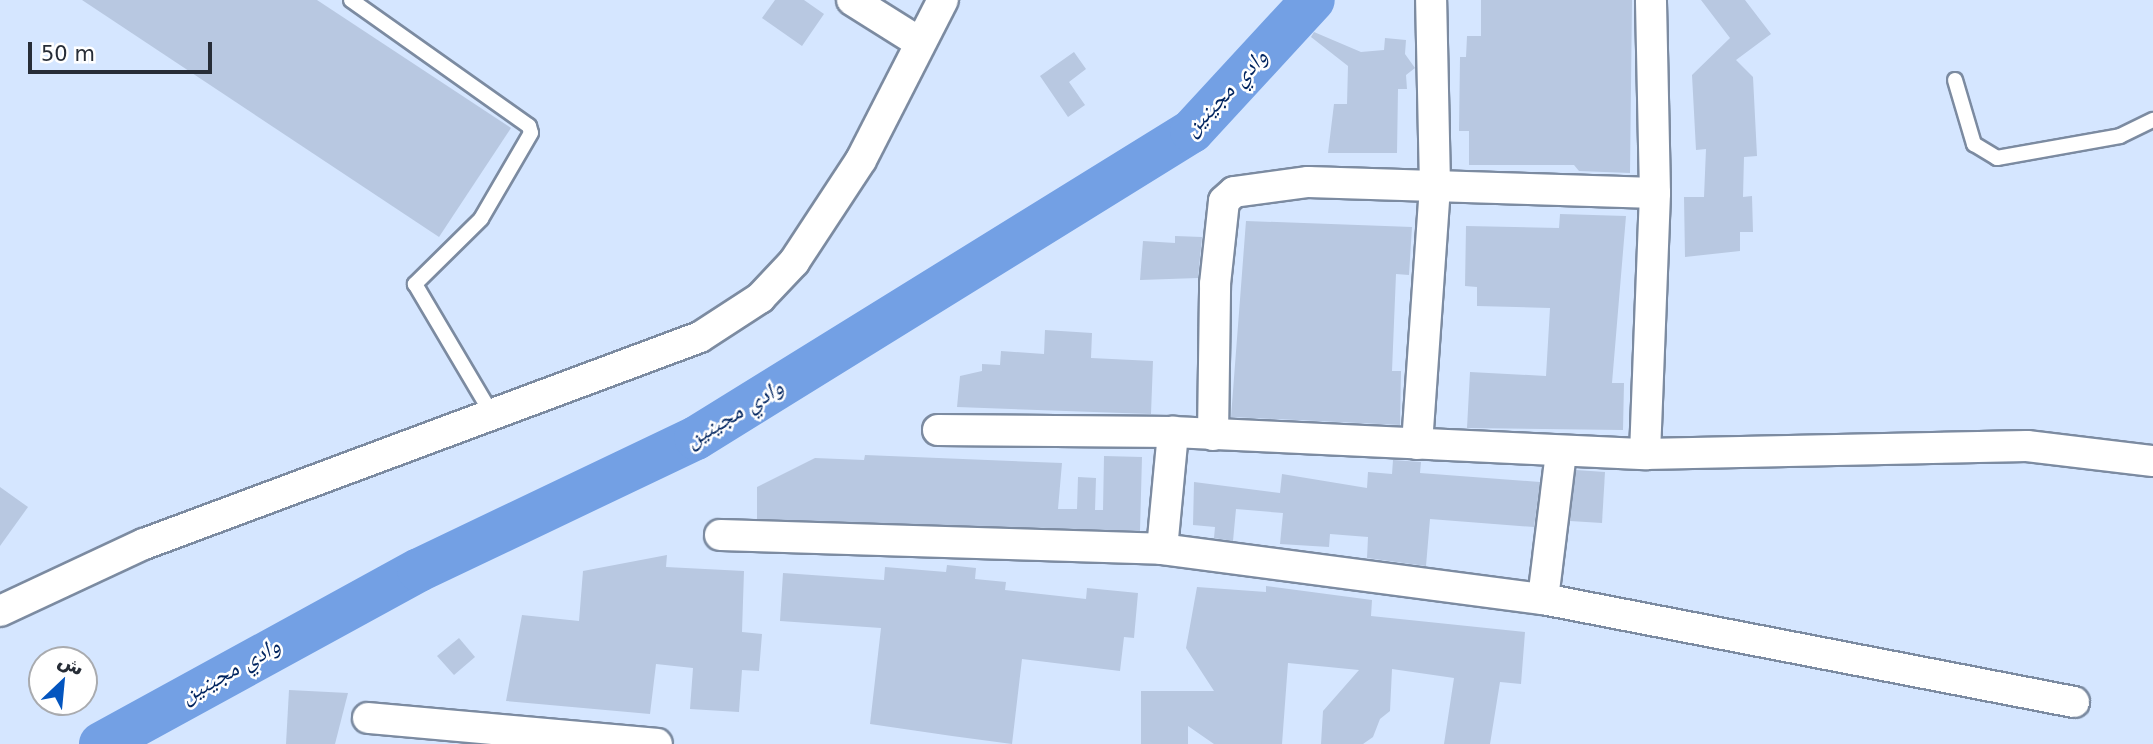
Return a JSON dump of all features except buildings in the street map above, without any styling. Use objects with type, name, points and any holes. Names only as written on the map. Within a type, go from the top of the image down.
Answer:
[{"type":"street","points":[[852,0],[919,42]]},
{"type":"street","points":[[0,611],[144,544],[700,337],[760,298],[794,262],[861,160],[919,42],[943,0]]},
{"type":"street","points":[[1417,444],[1435,186],[1431,0]]},
{"type":"street","points":[[1645,454],[1655,193],[1651,0]]},
{"type":"street","points":[[1213,435],[1215,284],[1224,201],[1249,187],[1308,182],[1655,193]]},
{"type":"street","points":[[938,430],[1173,432],[1645,454],[2027,446],[2153,461]]},
{"type":"street","points":[[1162,549],[1173,432]]},
{"type":"street","points":[[1543,599],[1561,452]]},
{"type":"street","points":[[720,535],[1162,549],[1543,599],[2074,702]]},
{"type":"street","points":[[368,719],[536,739],[657,744]]},
{"type":"lane","points":[[351,0],[529,125],[531,134],[481,219],[415,284],[493,416]]},
{"type":"lane","points":[[1955,80],[1975,144],[1997,158],[2120,136],[2153,120]]},
{"type":"waterway","name":"وادي مجينين","points":[[101,744],[419,570],[696,438],[1192,131],[1313,0]]}]
